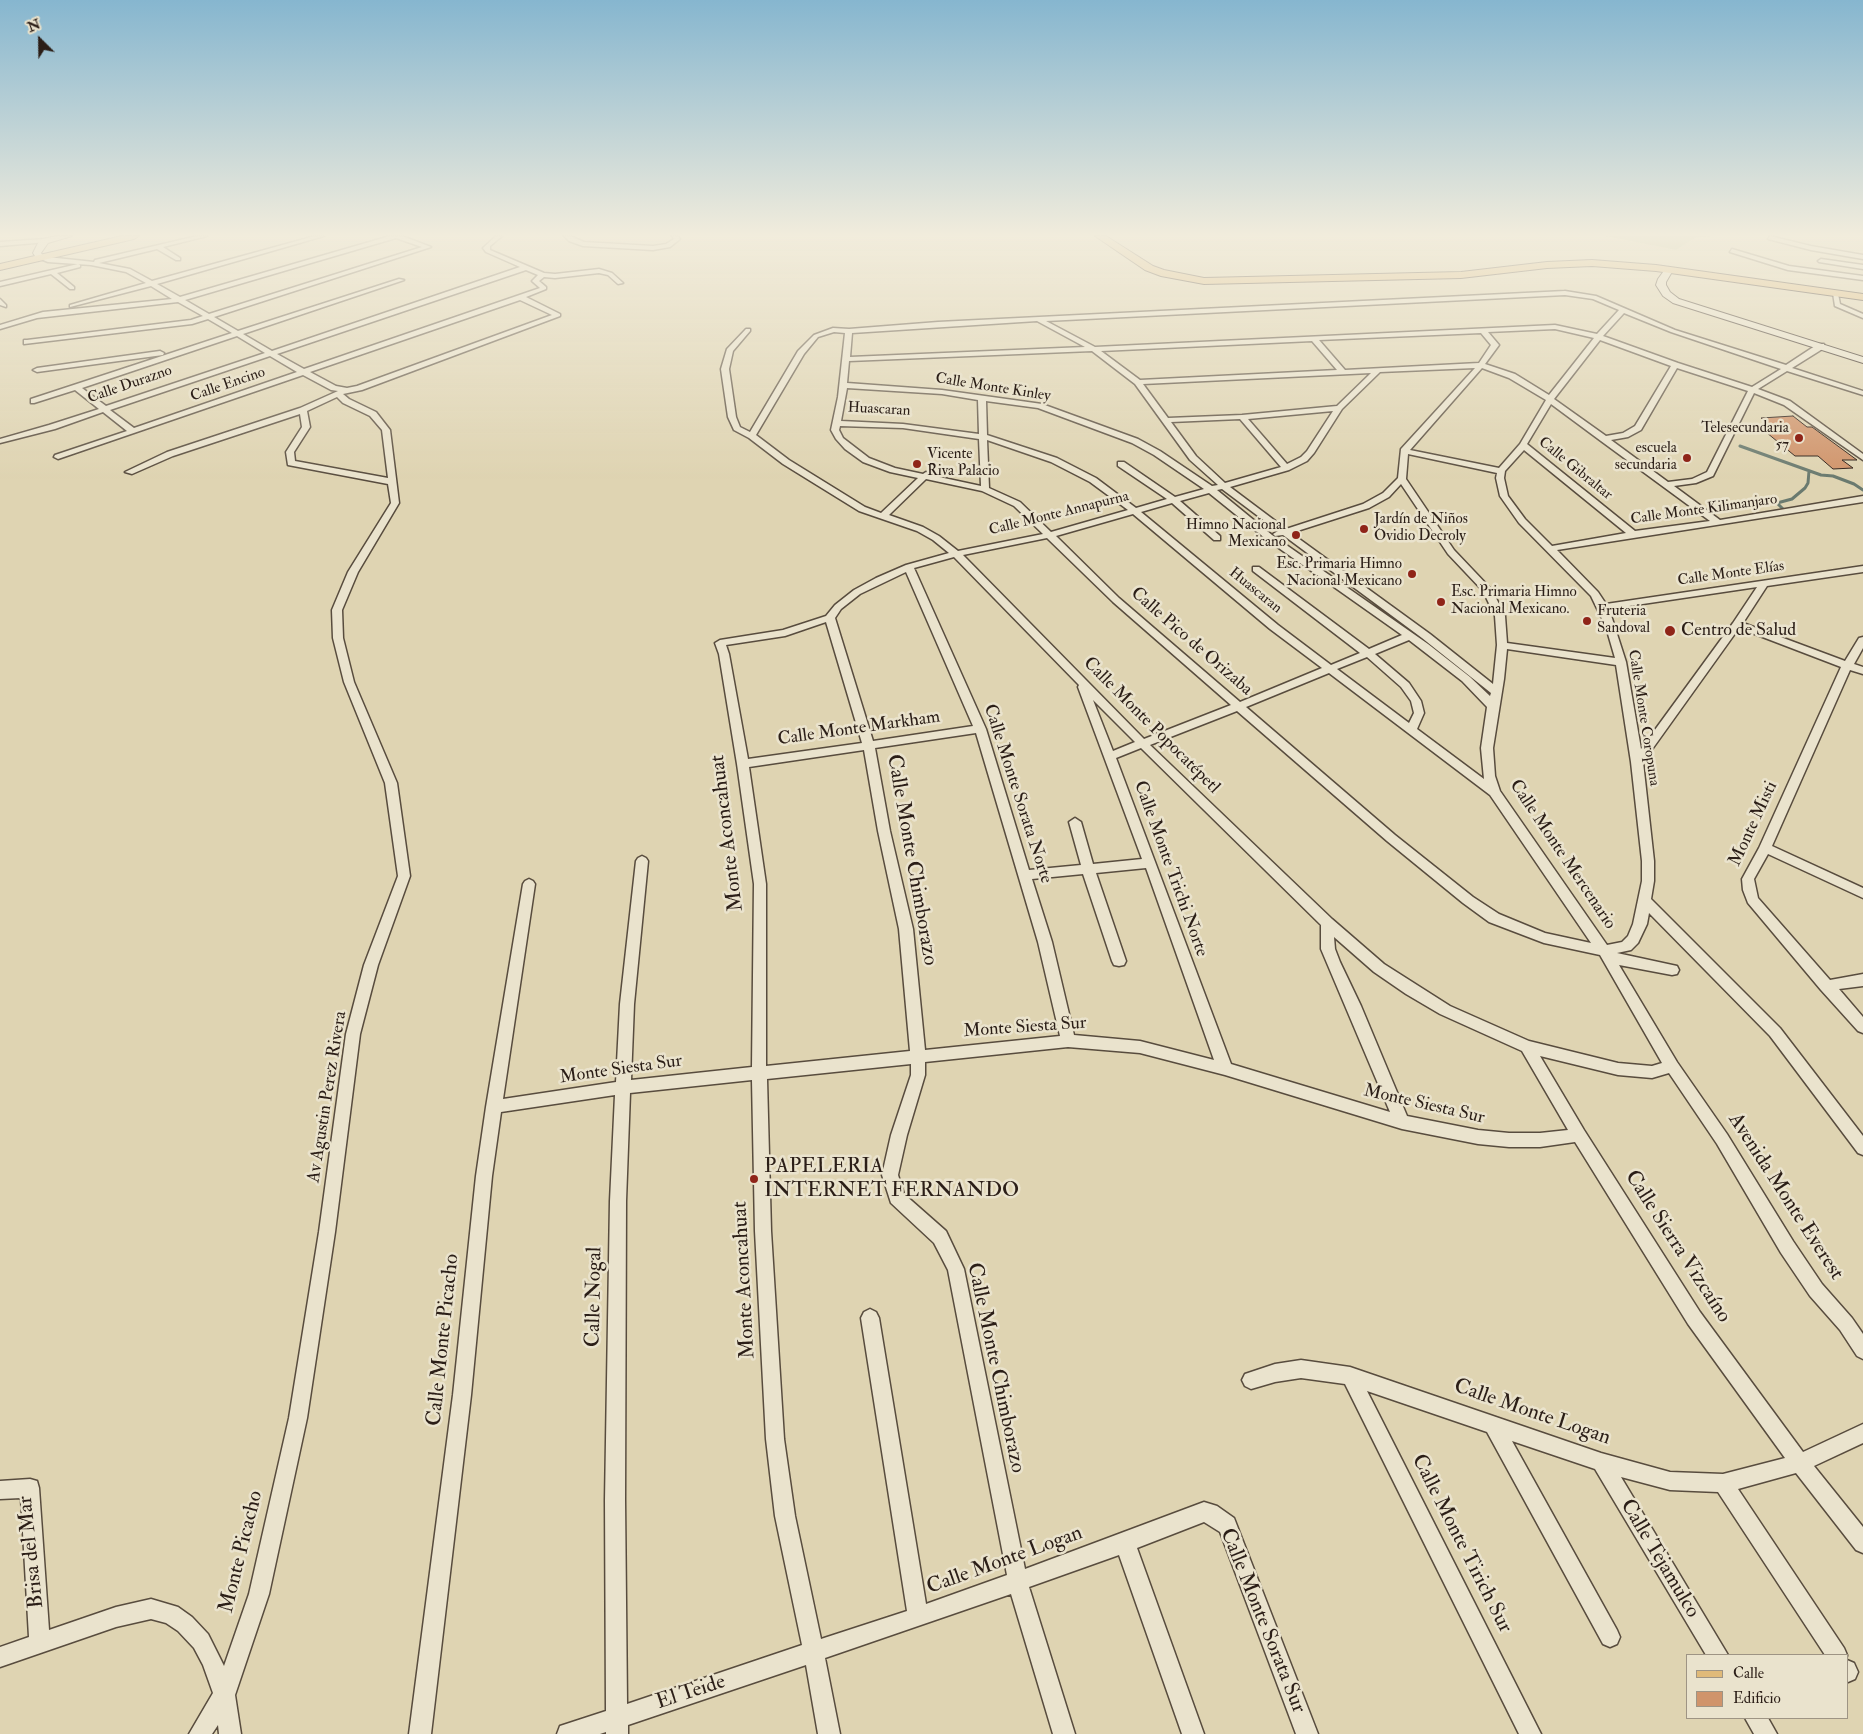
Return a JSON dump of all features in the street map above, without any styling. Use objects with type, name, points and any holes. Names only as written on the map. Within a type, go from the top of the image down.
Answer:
[{"type":"street","points":[[0,327],[33,317]]},
{"type":"street","points":[[27,342],[166,327],[208,317],[305,373],[334,388],[346,390]]},
{"type":"street","points":[[34,401],[290,317]]},
{"type":"street","name":"Calle Durazno","points":[[0,441],[52,427],[377,317]]},
{"type":"street","name":"Calle Encino","points":[[58,457],[132,430],[182,416],[464,317]]},
{"type":"street","points":[[128,472],[170,454],[304,410],[346,390],[359,388],[553,317]]},
{"type":"street","points":[[752,436],[801,353],[812,340],[824,332],[833,330],[849,331],[893,327],[1100,317]]},
{"type":"street","points":[[1404,451],[1501,471],[1523,445],[1550,399],[1598,337],[1617,317]]},
{"type":"street","points":[[1639,317],[1673,331],[1861,393]]},
{"type":"street","points":[[1727,317],[1863,360]]},
{"type":"street","points":[[1040,320],[1094,349],[1138,382],[1193,458],[1224,486],[1426,636],[1496,692]]},
{"type":"street","points":[[845,359],[1555,327],[1575,330],[1598,337],[1787,403],[1863,458]]},
{"type":"street","name":"Calle Monte Popocatépetl","points":[[748,330],[730,351],[725,369],[732,417],[737,428],[752,436],[786,462],[862,509],[920,529],[936,538],[956,554],[1143,744],[1327,923],[1379,968],[1445,1010],[1527,1047],[1618,1069],[1652,1072],[1672,1066]]},
{"type":"street","points":[[1269,537],[1366,506],[1386,496],[1402,479],[1404,451],[1481,365],[1495,345],[1482,330]]},
{"type":"street","points":[[836,423],[843,385],[849,331]]},
{"type":"street","points":[[1313,338],[1343,372]]},
{"type":"street","points":[[1667,485],[1693,481],[1710,474],[1752,390],[1821,346]]},
{"type":"street","points":[[37,370],[118,358],[177,353]]},
{"type":"street","points":[[1138,382],[1481,365],[1512,376],[1550,399],[1718,523]]},
{"type":"street","points":[[1604,439],[1625,435],[1638,428],[1675,365]]},
{"type":"street","name":"Calle Monte Annapurna","points":[[720,643],[786,632],[830,618],[838,607],[858,592],[879,580],[910,567],[956,554],[1050,535],[1286,468],[1304,459],[1310,453],[1339,408],[1378,370]]},
{"type":"street","name":"Calle Monte Kinley","points":[[843,385],[896,388],[1039,406],[1135,441],[1157,453],[1210,489],[1269,537],[1410,636],[1466,679],[1493,706]]},
{"type":"street","points":[[76,387],[132,430]]},
{"type":"street","name":"Av Agustin Perez Rivera","points":[[298,1418],[327,1232],[353,1034],[371,965],[404,876],[391,783],[349,682],[338,638],[337,610],[353,572],[395,503],[386,430],[373,414],[346,401],[338,394]]},
{"type":"street","points":[[982,398],[985,489]]},
{"type":"street","points":[[1166,420],[1242,417],[1339,408]]},
{"type":"street","points":[[304,410],[306,427],[290,452],[292,463],[393,482]]},
{"type":"street","points":[[1242,417],[1286,468]]},
{"type":"street","name":"Huascaran","points":[[836,423],[903,426],[983,436],[1046,457],[1077,471],[1108,490],[1274,627],[1494,792]]},
{"type":"street","name":"Calle Pico de Orizaba","points":[[836,423],[835,430],[840,439],[848,448],[866,460],[892,470],[926,475],[985,489],[1017,504],[1116,600],[1391,838],[1468,900],[1494,918],[1544,938],[1672,970]]},
{"type":"street","name":"Calle Gibraltar","points":[[1523,445],[1633,534]]},
{"type":"street","points":[[1121,464],[1174,500],[1217,538]]},
{"type":"street","name":"Calle Monte Coropuna","points":[[1501,471],[1500,484],[1504,496],[1522,521],[1594,594],[1603,608],[1621,662],[1637,762],[1648,861],[1648,882],[1640,924],[1633,939],[1626,946],[1606,954]]},
{"type":"street","points":[[882,517],[926,475]]},
{"type":"street","name":"Calle Monte Mercenario","points":[[1402,479],[1451,552],[1487,590],[1500,616],[1502,644],[1499,679],[1487,748],[1488,776],[1494,792],[1606,954],[1672,1066]]},
{"type":"street","name":"Calle Monte Kilimanjaro","points":[[1549,549],[1633,534],[1718,523],[1863,499]]},
{"type":"street","name":"Calle Monte Sorata Norte","points":[[910,567],[980,729],[1045,942],[1068,1041]]},
{"type":"street","points":[[1256,569],[1369,654],[1405,684],[1416,701],[1419,713],[1411,731]]},
{"type":"street","name":"Calle Monte Elías","points":[[1603,608],[1863,569]]},
{"type":"street","points":[[1637,762],[1763,585]]},
{"type":"street","name":"Calle Monte Chimborazo","points":[[830,618],[869,746],[884,831],[906,929],[918,1056],[918,1076],[899,1135],[890,1174],[897,1198],[940,1237],[956,1269],[1018,1582],[1064,1734]]},
{"type":"street","points":[[1737,624],[1863,671]]},
{"type":"street","points":[[1110,756],[1410,636]]},
{"type":"street","name":"Monte Misti","points":[[1863,640],[1847,666],[1765,848],[1748,879],[1749,890],[1753,900],[1863,1027]]},
{"type":"street","name":"Monte Aconcahuat","points":[[720,643],[724,654],[743,764],[760,884],[759,1072],[763,1231],[775,1439],[785,1516],[814,1652],[829,1734]]},
{"type":"street","points":[[1502,644],[1621,662]]},
{"type":"street","name":"Calle Monte Trichi Norte","points":[[1082,682],[1225,1069]]},
{"type":"street","name":"Calle Monte Markham","points":[[743,764],[980,729]]},
{"type":"street","points":[[1075,822],[1088,869],[1119,962]]},
{"type":"street","points":[[1765,848],[1863,893]]},
{"type":"street","name":"Calle Nogal","points":[[617,1726],[615,1500],[618,1202],[627,1004],[642,861]]},
{"type":"street","points":[[1025,875],[1150,863]]},
{"type":"street","name":"Calle Monte Picacho","points":[[420,1734],[462,1395],[484,1176],[517,952],[529,884]]},
{"type":"street","points":[[1644,900],[1775,1032],[1863,1148]]},
{"type":"street","points":[[1327,923],[1328,948],[1333,962],[1354,1006],[1402,1122]]},
{"type":"street","points":[[1826,986],[1863,980]]},
{"type":"street","name":"Monte Siesta Sur","points":[[494,1107],[624,1087],[1068,1041],[1140,1047],[1225,1069],[1402,1122],[1478,1137],[1540,1140],[1579,1135]]},
{"type":"street","name":"Calle Sierra Vizcaíno","points":[[1527,1047],[1579,1135],[1694,1318],[1800,1463],[1863,1544]]},
{"type":"street","name":"Avenida Monte Everest","points":[[1672,1066],[1722,1139],[1748,1185],[1816,1290],[1846,1324],[1863,1350]]},
{"type":"street","points":[[870,1318],[918,1617]]},
{"type":"street","name":"Calle Monte Logan","points":[[1251,1380],[1301,1368],[1350,1376],[1601,1462],[1670,1481],[1723,1483],[1800,1463]]},
{"type":"street","name":"Calle Monte Tirich Sur","points":[[1350,1376],[1530,1734]]},
{"type":"street","name":"Monte Picacho","points":[[200,1734],[224,1695],[259,1594],[298,1418]]},
{"type":"street","points":[[1493,1425],[1610,1637]]},
{"type":"street","points":[[1800,1463],[1863,1434]]},
{"type":"street","name":"Calle Tejamulco","points":[[1601,1462],[1717,1654]]},
{"type":"street","points":[[1723,1483],[1836,1654]]},
{"type":"street","name":"Brisa del Mar","points":[[0,1490],[30,1488],[40,1642]]},
{"type":"street","name":"Calle Monte Logan","points":[[814,1652],[1018,1582],[1204,1512],[1210,1513]]},
{"type":"street","name":"Calle Monte Sorata Sur","points":[[1210,1513],[1227,1526],[1307,1734]]},
{"type":"street","points":[[1125,1543],[1193,1734]]},
{"type":"street","points":[[0,1657],[116,1617],[151,1609],[170,1614],[185,1624],[201,1641],[211,1660],[224,1695],[230,1734]]},
{"type":"street","name":"El Teide","points":[[568,1734],[617,1726],[814,1652]]},
{"type":"street","points":[[1757,1719],[1766,1734]]},
{"type":"building","points":[[1793,416],[1807,427],[1812,427],[1857,460],[1842,460],[1853,468],[1833,469],[1818,456],[1795,456],[1761,428],[1774,428],[1761,418]]},
{"type":"waterway","points":[[1740,446],[1821,475],[1833,476],[1854,484],[1863,490]]},
{"type":"waterway","points":[[1783,509],[1777,503],[1792,499],[1805,488],[1808,483],[1809,471]]},
{"type":"place","name":"Telesecundaria 57","points":[[1799,438]]},
{"type":"place","name":"escuela secundaria","points":[[1687,458]]},
{"type":"place","name":"Vicente Riva Palacio","points":[[917,464]]},
{"type":"place","name":"Jardín de Niños Ovidio Decroly","points":[[1364,529]]},
{"type":"place","name":"Himno Nacional Mexicano","points":[[1296,535]]},
{"type":"place","name":"Esc. Primaria Himno Nacional Mexicano","points":[[1412,574]]},
{"type":"place","name":"Esc. Primaria Himno Nacional Mexicano.","points":[[1441,602]]},
{"type":"place","name":"Fruteria Sandoval","points":[[1587,621]]},
{"type":"place","name":"Centro de Salud","points":[[1670,631]]},
{"type":"place","name":"PAPELERIA INTERNET FERNANDO","points":[[754,1179]]}]
